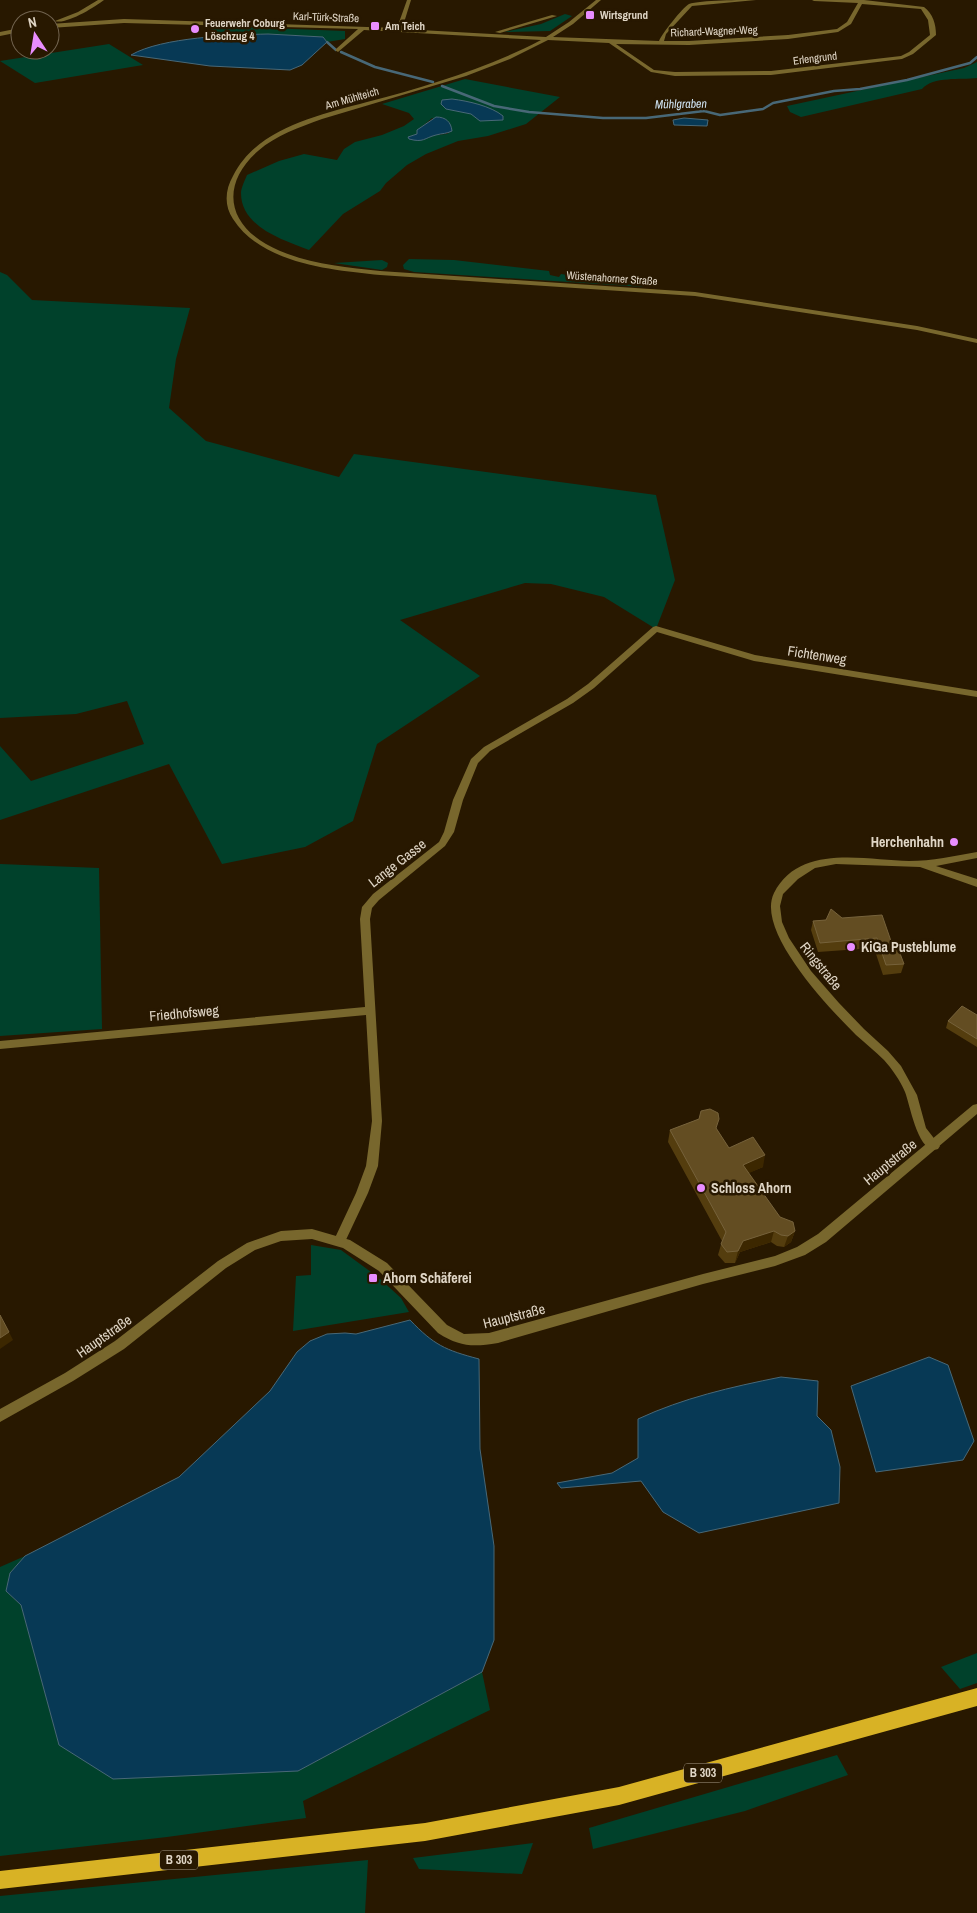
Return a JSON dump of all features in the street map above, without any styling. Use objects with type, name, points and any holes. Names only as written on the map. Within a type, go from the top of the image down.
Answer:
[{"type":"main road","name":"B 303","points":[[0,1880],[425,1832],[609,1798],[977,1697]]},
{"type":"street","points":[[60,21],[80,13],[102,0]]},
{"type":"street","points":[[399,30],[409,0]]},
{"type":"street","points":[[550,38],[599,0]]},
{"type":"street","points":[[661,43],[664,34],[690,5],[754,0]]},
{"type":"street","points":[[814,0],[862,1]]},
{"type":"street","name":"Richard-Wagner-Weg","points":[[550,38],[661,43],[753,40],[830,32],[844,28],[862,1]]},
{"type":"street","name":"Erlengrund","points":[[610,42],[645,67],[659,73],[721,74],[795,71],[902,57],[933,36],[934,31],[928,12],[924,9],[862,1]]},
{"type":"street","points":[[80,13],[91,22]]},
{"type":"street","name":"Karl-Türk-Straße","points":[[482,35],[532,24],[554,16]]},
{"type":"street","name":"Karl-Türk-Straße","points":[[60,25],[136,21],[363,28],[550,38]]},
{"type":"street","points":[[338,50],[363,28]]},
{"type":"street","name":"Am Mühlteich","points":[[249,234],[241,226],[233,213],[229,189],[238,168],[246,158],[268,141],[318,118],[474,71],[550,38]]},
{"type":"street","name":"Wüstenahorner Straße","points":[[249,234],[273,249],[307,262],[348,270],[695,294],[917,328],[977,341]]},
{"type":"street","name":"Fichtenweg","points":[[656,629],[754,658],[977,694]]},
{"type":"street","name":"Lange Gasse","points":[[340,1240],[362,1193],[372,1166],[376,1121],[365,919],[367,907],[376,896],[442,844],[449,832],[458,800],[474,762],[488,749],[570,701],[591,686],[656,629]]},
{"type":"street","name":"Ringstraße","points":[[934,1146],[922,1133],[918,1125],[913,1098],[898,1070],[882,1050],[861,1033],[831,1000],[793,954],[786,943],[778,921],[775,904],[781,890],[793,878],[821,864],[861,861],[921,864],[977,855]]},
{"type":"street","name":"Ringstraße","points":[[921,864],[977,883]]},
{"type":"street","name":"Friedhofsweg","points":[[0,1045],[371,1010]]},
{"type":"street","name":"Hauptstraße","points":[[0,1416],[87,1367],[136,1333],[220,1266],[247,1247],[267,1239],[286,1235],[322,1235],[340,1240],[361,1251],[384,1268],[445,1331],[464,1340],[498,1337],[703,1279],[775,1262],[801,1251],[822,1238],[977,1108]]},
{"type":"green space","points":[[565,14],[572,16],[550,31],[504,32],[541,24]]},
{"type":"green space","points":[[214,26],[345,31],[345,39],[327,42],[323,37],[268,34],[205,39]]},
{"type":"green space","points":[[109,44],[143,65],[35,83],[0,61],[60,60],[60,52]]},
{"type":"green space","points":[[977,62],[977,78],[940,80],[922,89],[801,117],[790,112],[787,106],[964,68]]},
{"type":"green space","points":[[465,79],[560,97],[526,124],[488,136],[458,141],[426,154],[407,165],[386,183],[380,191],[343,214],[309,250],[276,237],[248,215],[243,205],[241,193],[247,175],[279,161],[304,154],[337,160],[344,149],[355,142],[382,135],[404,126],[414,119],[409,113],[382,104]],"holes":[[[432,118],[452,131],[422,140],[411,136],[417,134],[418,130]]]},
{"type":"green space","points":[[409,259],[454,260],[549,271],[550,275],[559,277],[561,274],[645,287],[414,272],[404,269],[403,265]]},
{"type":"green space","points":[[382,260],[388,263],[387,267],[382,270],[334,263]]},
{"type":"green space","points":[[0,272],[7,275],[32,300],[190,308],[176,359],[169,408],[206,441],[339,477],[354,454],[656,495],[675,580],[656,629],[604,597],[551,584],[525,583],[400,620],[480,676],[377,744],[353,821],[305,847],[222,864],[169,764],[0,820],[0,746],[31,781],[144,744],[127,701],[76,714],[0,718]]},
{"type":"green space","points":[[0,864],[99,868],[102,1029],[0,1036]]},
{"type":"green space","points":[[311,1245],[341,1250],[371,1272],[367,1276],[375,1283],[380,1279],[401,1298],[409,1312],[293,1331],[296,1276],[311,1275]]},
{"type":"green space","points":[[25,1556],[10,1573],[6,1591],[21,1605],[59,1745],[298,1771],[482,1672],[490,1710],[303,1801],[306,1818],[167,1837],[0,1856],[0,1567]]},
{"type":"green space","points":[[977,1653],[977,1683],[960,1689],[941,1667]]},
{"type":"green space","points":[[837,1755],[848,1775],[745,1811],[593,1849],[589,1828]]},
{"type":"green space","points":[[533,1843],[522,1874],[419,1869],[413,1858]]},
{"type":"green space","points":[[368,1860],[365,1913],[0,1913],[0,1896]]},
{"type":"water","points":[[268,34],[323,37],[327,42],[302,65],[290,70],[210,66],[131,55],[160,44],[178,41],[217,36]]},
{"type":"water","points":[[452,99],[486,107],[498,112],[503,116],[503,120],[480,121],[471,114],[446,109],[441,104],[442,100]]},
{"type":"water","points":[[436,117],[447,121],[452,131],[421,140],[409,139],[408,137],[417,134],[417,130]]},
{"type":"water","points":[[684,118],[708,120],[707,126],[674,125],[673,120]]},
{"type":"water","points":[[410,1320],[441,1346],[479,1359],[480,1449],[494,1546],[494,1640],[482,1672],[298,1771],[113,1779],[59,1745],[21,1605],[6,1591],[10,1573],[25,1556],[179,1477],[270,1391],[297,1352],[310,1341],[327,1334],[356,1334]]},
{"type":"water","points":[[929,1357],[948,1365],[974,1441],[963,1460],[876,1472],[851,1386]]},
{"type":"water","points":[[781,1377],[818,1381],[817,1416],[831,1430],[840,1467],[839,1503],[699,1533],[663,1512],[641,1481],[561,1488],[557,1483],[612,1473],[638,1458],[638,1419],[672,1405],[708,1394]]},
{"type":"building","points":[[831,909],[842,918],[882,915],[892,944],[896,943],[904,964],[886,965],[877,938],[820,943],[813,921],[826,920]]},
{"type":"building","points":[[962,1006],[977,1015],[977,1039],[948,1021]]},
{"type":"building","name":"Schloss Ahorn","points":[[710,1109],[718,1113],[719,1119],[716,1128],[729,1148],[753,1137],[765,1155],[743,1165],[780,1217],[793,1222],[795,1231],[788,1236],[774,1231],[743,1241],[738,1251],[727,1252],[721,1244],[726,1232],[670,1130],[699,1119],[701,1111]]},
{"type":"building","points":[[0,1315],[9,1332],[0,1338]]},
{"type":"waterway","name":"Mühlgraben","points":[[327,42],[336,50]]},
{"type":"waterway","name":"Mühlgraben","points":[[341,52],[375,67],[433,82]]},
{"type":"waterway","name":"Mühlgraben","points":[[442,86],[494,106],[529,112],[603,118],[646,118],[704,111],[720,115],[763,109],[773,103],[834,91],[860,89],[907,80],[970,63],[977,57]]},
{"type":"place","name":"Wirtsgrund","points":[[590,15]]},
{"type":"place","name":"Am Teich","points":[[375,26]]},
{"type":"place","name":"Feuerwehr Coburg Löschzug 4","points":[[195,29]]},
{"type":"place","name":"Herchenhahn","points":[[954,842]]},
{"type":"place","name":"KiGa Pusteblume","points":[[851,947]]},
{"type":"place","name":"Schloss Ahorn","points":[[701,1188]]},
{"type":"place","name":"Ahorn Schäferei","points":[[373,1278]]}]
